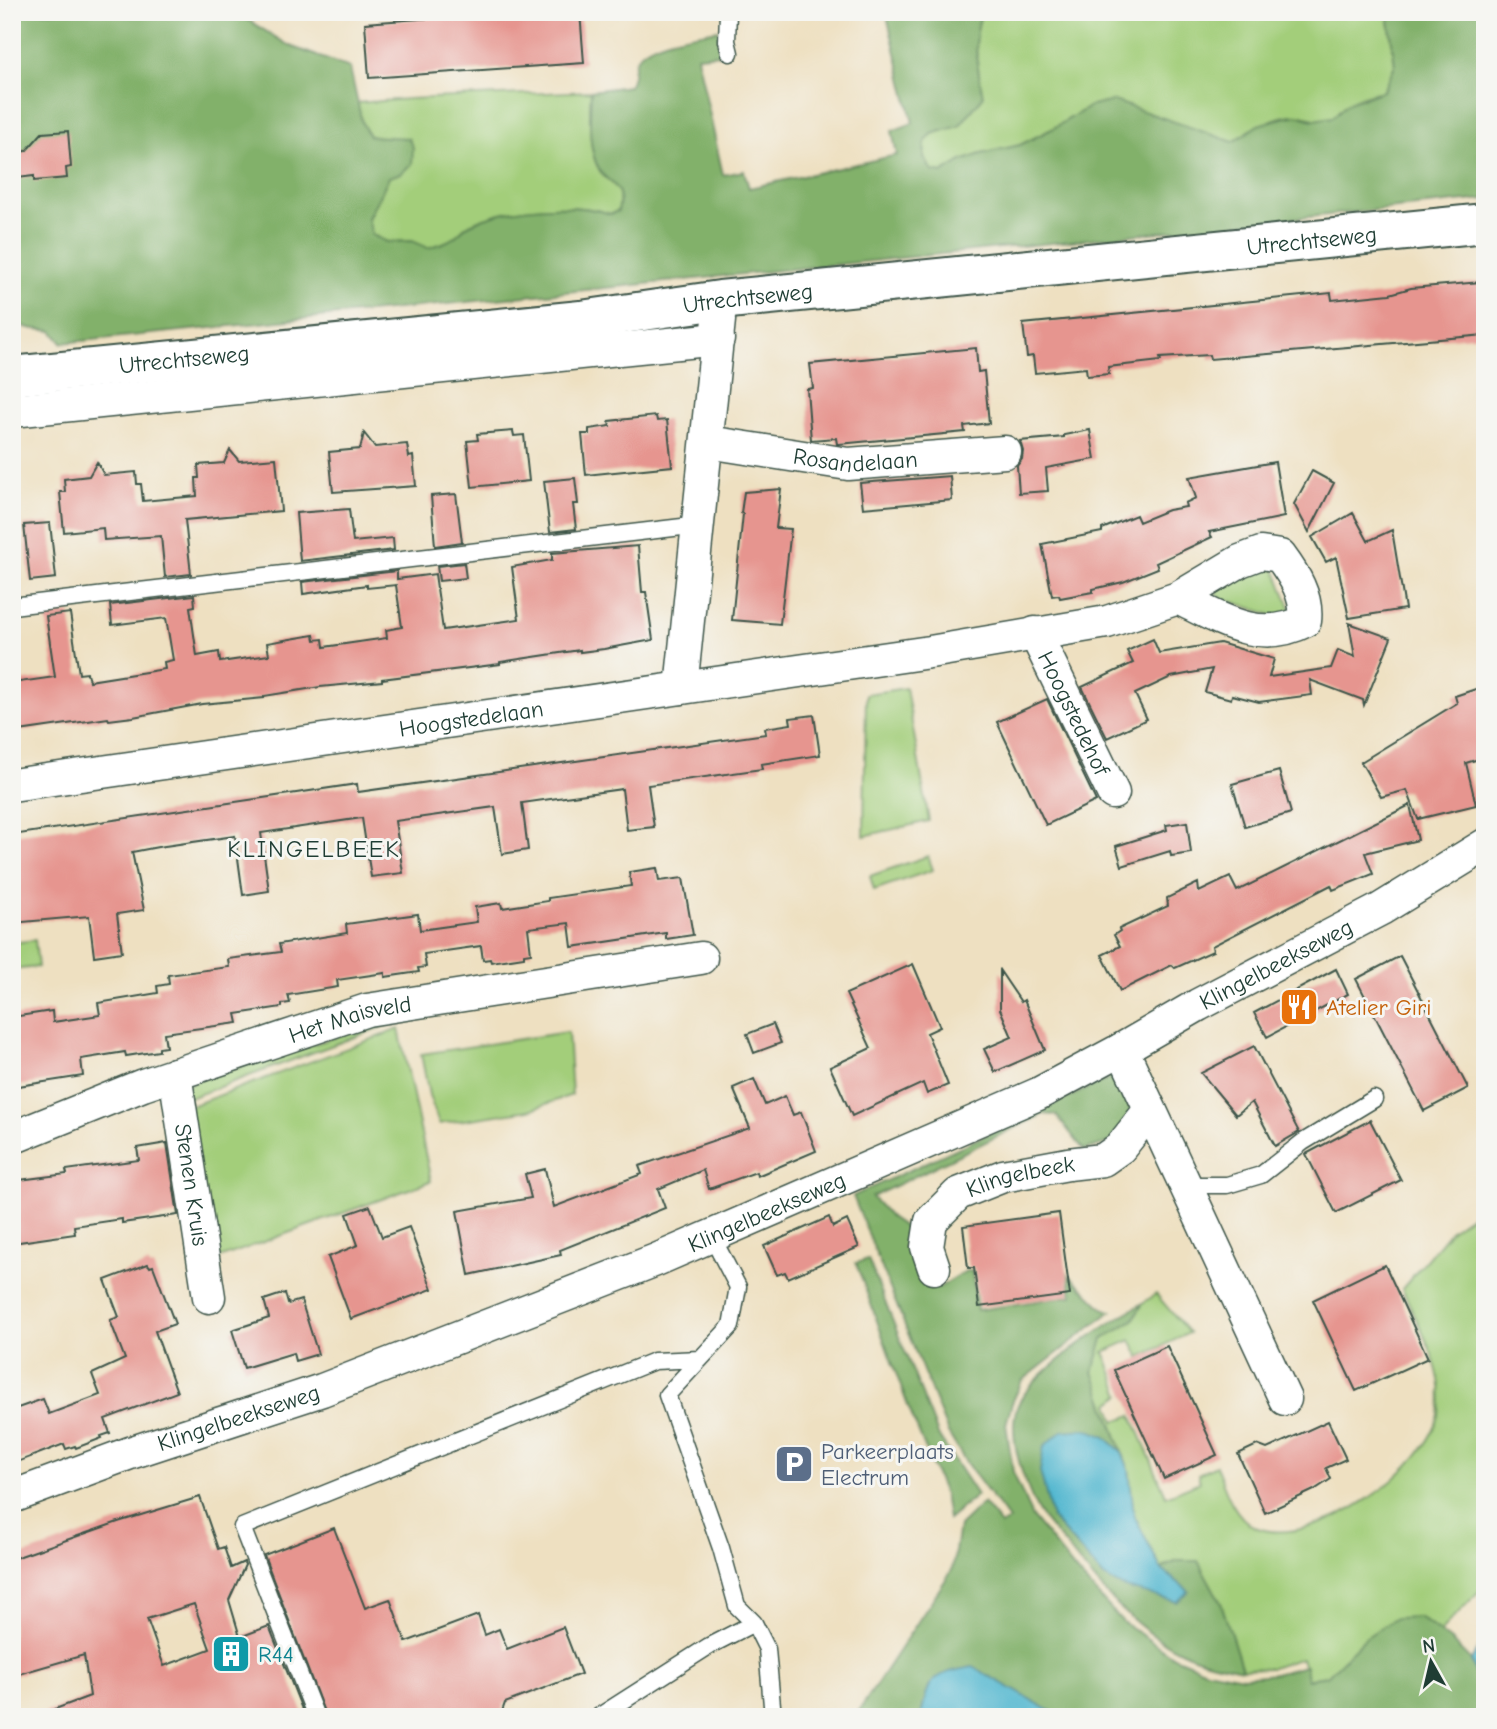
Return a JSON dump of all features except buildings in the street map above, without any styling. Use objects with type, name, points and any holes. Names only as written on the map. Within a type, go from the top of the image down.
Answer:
[{"type":"main road","name":"Utrechtseweg","points":[[12,376],[581,320],[720,300],[1485,223]]},
{"type":"street","points":[[681,688],[708,442],[720,300]]},
{"type":"street","name":"Utrechtseweg","points":[[12,411],[718,339]]},
{"type":"street","name":"Rosandelaan","points":[[708,442],[848,464],[1004,452]]},
{"type":"street","name":"Hoogstedehof","points":[[930,652],[1107,622],[1178,598]]},
{"type":"street","name":"Hoogstedehof","points":[[1035,633],[1113,793]]},
{"type":"street","name":"Hoogstedelaan","points":[[12,785],[930,652]]},
{"type":"street","name":"Klingelbeekseweg","points":[[12,1497],[142,1449],[322,1390],[712,1237],[1038,1094],[1198,1005],[1381,909],[1485,845]]},
{"type":"street","name":"Het Maisveld","points":[[12,1138],[175,1074],[366,1010],[702,957]]},
{"type":"street","points":[[1122,1049],[1284,1399]]},
{"type":"street","name":"Stenen Kruis","points":[[175,1074],[209,1297]]},
{"type":"street","name":"Klingelbeek","points":[[934,1268],[926,1247],[932,1221],[958,1194],[1003,1176],[1103,1160],[1120,1148],[1150,1110]]},
{"type":"lane","points":[[728,12],[727,41],[730,53]]},
{"type":"lane","points":[[12,606],[699,525]]},
{"type":"lane","points":[[1183,1185],[1227,1185],[1261,1175],[1303,1143],[1374,1099]]},
{"type":"lane","points":[[712,1237],[738,1287],[731,1326],[667,1395],[722,1548],[737,1606],[754,1623],[767,1649],[773,1717]]},
{"type":"lane","points":[[316,1717],[242,1527],[654,1361],[700,1359]]},
{"type":"lane","points":[[598,1717],[709,1646],[754,1623]]},
{"type":"green space","points":[[12,12],[235,12],[290,46],[350,68],[362,123],[369,136],[408,138],[413,147],[412,164],[401,173],[389,177],[368,218],[372,235],[387,242],[412,241],[428,248],[450,240],[470,224],[521,209],[578,208],[611,214],[618,211],[620,202],[617,189],[595,161],[590,131],[591,91],[629,86],[636,60],[642,53],[661,42],[685,36],[718,30],[721,54],[697,56],[723,175],[744,171],[749,188],[897,155],[892,131],[913,123],[886,12],[982,12],[976,43],[983,97],[959,126],[932,134],[925,142],[924,157],[932,171],[942,173],[981,154],[1020,145],[1091,106],[1114,101],[1233,142],[1258,125],[1278,119],[1297,115],[1313,120],[1333,117],[1346,104],[1383,91],[1395,65],[1388,12],[1485,12],[1485,199],[62,343],[52,331],[27,328],[12,320]]},
{"type":"green space","points":[[982,12],[1388,12],[1395,65],[1383,91],[1350,102],[1333,117],[1321,120],[1298,115],[1281,117],[1233,142],[1114,102],[1091,106],[1020,145],[981,154],[942,173],[932,171],[924,157],[925,142],[931,134],[959,126],[983,97],[976,43]]},
{"type":"green space","points":[[591,91],[590,131],[595,161],[617,189],[620,202],[618,211],[611,214],[578,208],[521,209],[470,224],[450,240],[428,248],[412,241],[387,242],[372,235],[368,218],[389,177],[401,173],[376,137],[369,136],[362,123],[357,103]]},
{"type":"green space","points":[[1272,562],[1293,614],[1277,617],[1219,597],[1216,593],[1219,588]]},
{"type":"green space","points":[[906,688],[929,821],[864,836],[866,694]]},
{"type":"green space","points":[[928,856],[933,870],[874,890],[870,876]]},
{"type":"green space","points":[[35,940],[38,967],[12,970],[12,943]]},
{"type":"green space","points":[[396,1019],[398,1021],[184,1100],[188,1085],[196,1080]]},
{"type":"green space","points":[[399,1029],[431,1181],[214,1260],[185,1108]]},
{"type":"green space","points":[[568,1032],[572,1095],[529,1110],[439,1124],[429,1095],[421,1054]]},
{"type":"green space","points":[[1117,1075],[1133,1115],[1118,1140],[1084,1150],[1056,1115],[1043,1114],[872,1197],[890,1217],[907,1229],[921,1261],[938,1288],[966,1271],[972,1271],[977,1310],[1072,1296],[1069,1275],[1103,1308],[1111,1311],[1022,1381],[1012,1403],[1006,1424],[1013,1472],[1032,1517],[1079,1575],[1123,1622],[1174,1657],[1206,1670],[1243,1677],[1274,1674],[1305,1666],[1307,1679],[1327,1676],[1365,1638],[1396,1618],[1419,1617],[1451,1641],[1471,1661],[1479,1682],[1485,1689],[1485,1717],[1061,1717],[973,1667],[949,1672],[935,1680],[930,1685],[921,1717],[855,1717],[952,1570],[959,1526],[983,1503],[1001,1525],[1009,1520],[967,1464],[948,1433],[853,1196]]},
{"type":"green space","points":[[1485,1206],[1485,1585],[1440,1632],[1419,1617],[1343,1662],[1327,1676],[1307,1679],[1301,1658],[1272,1668],[1242,1669],[1221,1603],[1177,1561],[1161,1569],[1134,1515],[1129,1470],[1093,1372],[1103,1339],[1133,1320],[1143,1303],[1156,1294],[1189,1333],[1140,1357],[1131,1340],[1104,1352],[1121,1395],[1109,1404],[1115,1421],[1132,1415],[1166,1496],[1200,1482],[1198,1474],[1216,1465],[1230,1500],[1247,1522],[1255,1527],[1280,1532],[1308,1528],[1367,1500],[1394,1479],[1416,1456],[1432,1432],[1440,1409],[1439,1379],[1429,1347],[1402,1289],[1451,1230]]},
{"type":"green space","points":[[868,1259],[939,1437],[977,1495],[948,1519],[944,1494],[909,1409],[856,1263]]},
{"type":"green space","points":[[1143,1303],[1133,1320],[1103,1339],[1093,1372],[1122,1452],[1104,1436],[1052,1518],[1104,1577],[1177,1602],[1189,1591],[1161,1569],[1177,1561],[1198,1561],[1221,1603],[1242,1669],[1203,1660],[1180,1651],[1146,1630],[1116,1604],[1043,1518],[1032,1498],[1018,1459],[1014,1419],[1017,1407],[1037,1379],[1072,1349]]},
{"type":"water","points":[[1087,1429],[1104,1436],[1122,1452],[1129,1470],[1134,1515],[1161,1569],[1189,1591],[1177,1602],[1122,1587],[1104,1577],[1052,1518],[1040,1471],[1044,1446],[1062,1431]]},
{"type":"water","points":[[1485,1636],[1485,1689],[1479,1682],[1471,1661]]},
{"type":"water","points":[[973,1667],[1061,1717],[921,1717],[930,1685],[935,1680],[949,1672]]},
{"type":"place","name":"Atelier Giri","points":[[1299,1007]]},
{"type":"place","name":"Parkeerplaats Electrum","points":[[794,1464]]},
{"type":"place","name":"R44","points":[[231,1654]]},
{"type":"district","name":"KLINGELBEEK","points":[[314,849]]}]
